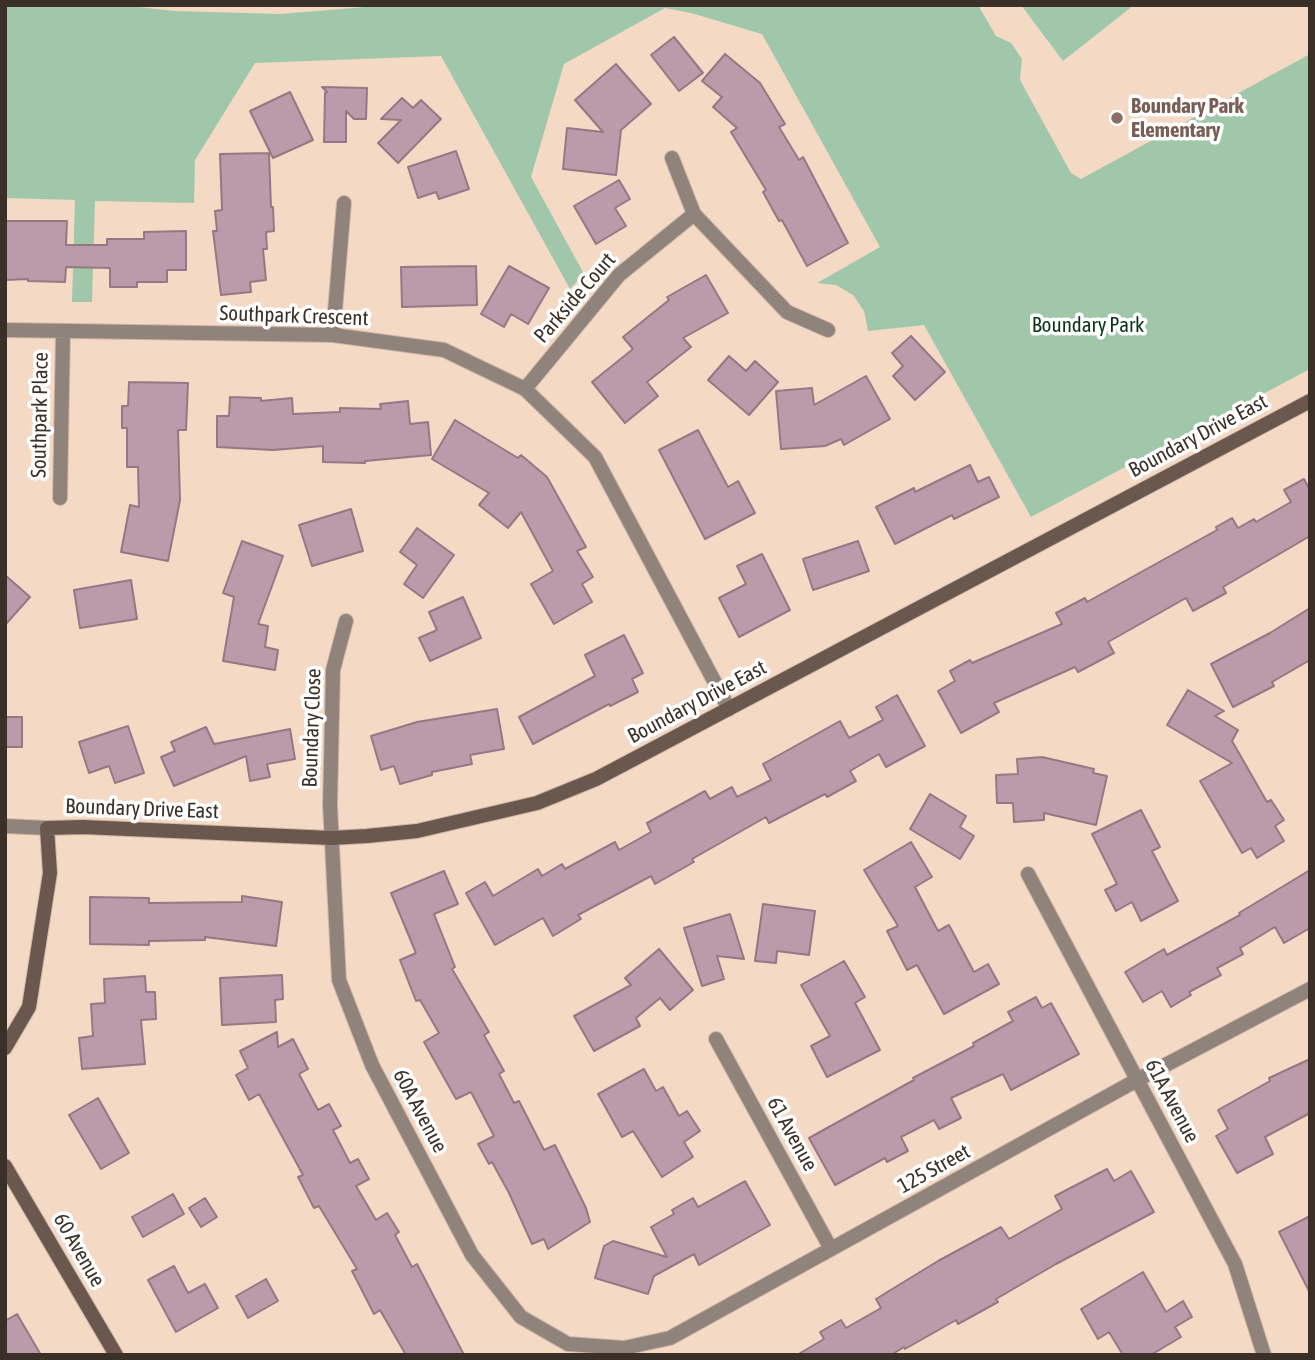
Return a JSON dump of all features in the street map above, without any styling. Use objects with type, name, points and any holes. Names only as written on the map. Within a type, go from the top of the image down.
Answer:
[{"type":"street","points":[[672,158],[694,214],[787,312],[828,330]]},
{"type":"street","points":[[333,335],[344,203]]},
{"type":"street","name":"Parkside Court","points":[[524,389],[619,275],[694,214]]},
{"type":"street","name":"Southpark Crescent","points":[[5,330],[63,333],[333,335],[444,349],[524,389],[595,457],[729,709]]},
{"type":"street","name":"Southpark Place","points":[[60,498],[63,333]]},
{"type":"street","name":"Boundary Drive East","points":[[47,828],[83,827],[331,838],[417,831],[537,803],[596,779],[1310,401]]},
{"type":"street","name":"Boundary Close","points":[[331,838],[333,670],[346,621]]},
{"type":"street","points":[[5,826],[47,828],[50,873],[29,1007],[5,1048]]},
{"type":"street","name":"60A Avenue","points":[[331,838],[339,980],[372,1065],[472,1255],[521,1317],[566,1349]]},
{"type":"street","name":"61A Avenue","points":[[1028,874],[1235,1264],[1264,1355]]},
{"type":"street","name":"125 Street","points":[[566,1349],[624,1348],[670,1338],[1137,1080],[1310,989]]},
{"type":"street","name":"61 Avenue","points":[[716,1039],[831,1250]]},
{"type":"street","name":"60 Avenue","points":[[5,1166],[116,1355]]},
{"type":"green space","name":"Boundary Park","points":[[5,5],[121,5],[174,11],[280,14],[389,5],[978,5],[996,36],[1011,43],[1022,59],[1020,80],[1071,173],[1081,179],[1310,54],[1310,369],[1031,517],[924,325],[868,331],[864,311],[853,295],[836,285],[817,283],[880,247],[762,34],[665,8],[564,64],[531,177],[584,274],[570,289],[441,56],[255,63],[195,160],[194,203],[95,201],[92,302],[72,302],[75,200],[5,198]]},
{"type":"green space","points":[[1021,5],[1134,5],[1063,61]]},
{"type":"building","points":[[674,37],[703,73],[679,91],[651,55]]},
{"type":"building","points":[[725,54],[760,83],[785,124],[779,127],[799,160],[803,157],[848,243],[807,266],[782,220],[779,221],[763,192],[766,190],[731,132],[737,128],[713,107],[722,97],[702,81]]},
{"type":"building","points":[[616,64],[651,104],[621,130],[616,175],[563,169],[567,128],[603,132],[575,100]]},
{"type":"building","points":[[322,87],[367,88],[366,119],[354,119],[346,111],[346,142],[324,142],[327,92]]},
{"type":"building","points":[[290,92],[313,140],[273,158],[250,111]]},
{"type":"building","points":[[402,98],[413,108],[421,100],[441,119],[398,163],[378,143],[401,120],[381,119]]},
{"type":"building","points":[[456,151],[469,189],[439,199],[436,192],[418,198],[408,167]]},
{"type":"building","points":[[269,153],[274,231],[266,232],[267,249],[263,249],[266,280],[250,282],[251,292],[221,295],[213,231],[217,231],[215,211],[222,210],[220,154]]},
{"type":"building","points":[[619,180],[630,199],[615,208],[626,226],[596,244],[574,206]]},
{"type":"building","points":[[5,221],[67,221],[66,245],[107,245],[107,239],[144,239],[144,232],[186,231],[186,270],[167,270],[167,282],[137,282],[137,287],[110,287],[110,268],[66,267],[65,282],[5,280]]},
{"type":"building","points":[[476,266],[477,305],[402,307],[401,267]]},
{"type":"building","points":[[509,266],[549,288],[528,324],[511,314],[504,327],[481,314]]},
{"type":"building","points":[[706,275],[728,313],[683,338],[691,347],[647,382],[658,396],[625,423],[592,382],[633,349],[623,337],[669,300],[667,297]]},
{"type":"building","points":[[911,336],[945,372],[915,400],[893,376],[903,366],[892,353]]},
{"type":"building","points":[[729,356],[746,371],[755,361],[778,382],[749,415],[708,380]]},
{"type":"building","points":[[866,376],[890,419],[844,445],[841,439],[825,446],[781,449],[776,391],[812,388],[814,405]]},
{"type":"building","points":[[129,382],[188,383],[186,430],[178,430],[180,500],[168,561],[121,552],[130,505],[139,507],[138,467],[127,467],[127,428],[122,428],[122,406],[128,406]]},
{"type":"building","points":[[230,397],[261,398],[261,401],[292,398],[293,414],[340,412],[340,408],[381,409],[380,404],[408,401],[410,424],[428,422],[431,455],[365,463],[323,462],[323,446],[273,450],[217,447],[217,416],[229,416]]},
{"type":"building","points":[[455,420],[518,458],[521,455],[547,477],[586,547],[577,551],[593,577],[582,584],[592,602],[554,624],[531,584],[553,571],[521,512],[508,528],[479,505],[489,493],[432,459]]},
{"type":"building","points":[[698,430],[728,487],[738,481],[755,513],[705,539],[659,450]]},
{"type":"building","points":[[970,465],[978,482],[989,477],[999,497],[954,519],[952,515],[895,544],[876,507],[914,488],[915,492]]},
{"type":"building","points":[[1304,479],[1310,490],[1310,536],[1223,587],[1226,593],[1193,611],[1186,598],[1108,642],[1114,653],[1078,672],[1075,667],[994,703],[999,712],[961,733],[938,691],[955,681],[950,671],[970,660],[972,663],[1062,624],[1056,613],[1085,598],[1087,602],[1217,530],[1216,527],[1232,518],[1238,528],[1254,519],[1256,522],[1291,502],[1284,490]]},
{"type":"building","points":[[351,509],[363,551],[312,566],[299,525]]},
{"type":"building","points":[[417,528],[454,555],[423,598],[404,584],[417,565],[400,552]]},
{"type":"building","points":[[242,541],[283,556],[258,624],[268,626],[265,647],[278,650],[275,670],[223,661],[234,597],[223,593]]},
{"type":"building","points":[[858,541],[869,571],[813,590],[803,559]]},
{"type":"building","points":[[762,554],[790,610],[739,637],[719,598],[746,584],[737,566]]},
{"type":"building","points":[[5,575],[30,597],[5,625]]},
{"type":"building","points":[[131,580],[137,619],[80,628],[74,590]]},
{"type":"building","points":[[463,597],[481,638],[430,661],[419,638],[437,630],[429,612]]},
{"type":"building","points":[[1310,608],[1310,660],[1272,682],[1274,686],[1233,707],[1211,664]]},
{"type":"building","points":[[624,635],[643,673],[632,679],[638,692],[610,706],[609,704],[533,744],[519,717],[595,676],[585,655]]},
{"type":"building","points":[[1188,690],[1224,711],[1215,716],[1238,730],[1232,741],[1267,802],[1271,800],[1284,820],[1275,826],[1284,841],[1257,858],[1251,848],[1242,853],[1200,781],[1232,763],[1167,725]]},
{"type":"building","points":[[897,695],[925,746],[886,767],[879,754],[850,771],[856,781],[769,823],[766,817],[692,859],[694,862],[655,884],[651,876],[578,915],[581,919],[553,936],[543,918],[495,945],[466,893],[485,882],[493,896],[538,869],[542,876],[562,864],[565,869],[615,842],[619,850],[651,832],[647,823],[705,791],[710,799],[732,787],[737,797],[771,780],[763,764],[840,721],[849,738],[883,720],[876,707]]},
{"type":"building","points":[[497,709],[504,749],[470,755],[472,764],[432,772],[432,775],[400,784],[394,766],[381,770],[371,736],[417,722]]},
{"type":"building","points":[[5,717],[22,717],[22,747],[5,747]]},
{"type":"building","points":[[128,726],[144,773],[115,783],[109,766],[89,773],[79,742]]},
{"type":"building","points":[[206,727],[214,744],[290,729],[295,759],[267,764],[270,777],[250,781],[246,756],[174,786],[161,757],[175,751],[171,742]]},
{"type":"building","points":[[1042,757],[1094,769],[1093,773],[1107,776],[1096,825],[1044,813],[1044,820],[1014,822],[1013,803],[997,803],[996,775],[1018,774],[1017,759]]},
{"type":"building","points":[[930,794],[966,816],[960,827],[974,836],[960,859],[910,829]]},
{"type":"building","points":[[1141,810],[1160,847],[1152,851],[1178,901],[1141,921],[1132,902],[1116,911],[1105,890],[1117,884],[1092,834]]},
{"type":"building","points":[[911,842],[932,877],[915,887],[938,931],[949,925],[974,972],[988,964],[999,984],[944,1014],[917,965],[907,970],[887,931],[898,926],[864,870]]},
{"type":"building","points":[[1310,870],[1310,928],[1284,943],[1275,927],[1240,948],[1243,954],[1217,968],[1221,975],[1189,992],[1191,995],[1171,1007],[1162,991],[1143,1002],[1125,972],[1164,949],[1167,955],[1240,915],[1239,913]]},
{"type":"building","points":[[444,871],[458,904],[434,914],[455,967],[452,969],[489,1032],[484,1035],[504,1071],[499,1074],[514,1103],[519,1101],[544,1150],[555,1145],[586,1208],[590,1222],[548,1249],[544,1239],[532,1244],[509,1193],[492,1162],[489,1164],[478,1144],[494,1136],[471,1092],[456,1099],[424,1042],[439,1033],[420,1000],[416,1001],[400,960],[416,953],[391,893]]},
{"type":"building","points":[[242,896],[282,902],[276,946],[205,937],[205,940],[149,941],[149,945],[90,944],[90,897],[149,898],[149,903],[242,902]]},
{"type":"building","points":[[763,904],[815,911],[809,955],[777,951],[776,963],[755,961]]},
{"type":"building","points":[[730,914],[744,959],[717,956],[724,979],[702,986],[684,928]]},
{"type":"building","points":[[659,949],[693,990],[670,1010],[660,998],[636,1018],[640,1026],[594,1051],[574,1016],[631,985],[625,978]]},
{"type":"building","points":[[844,961],[865,997],[855,1003],[880,1050],[827,1077],[811,1046],[830,1036],[801,985]]},
{"type":"building","points":[[282,975],[283,999],[275,1000],[276,1022],[222,1025],[220,978]]},
{"type":"building","points":[[145,976],[146,992],[155,992],[156,1019],[141,1020],[145,1064],[82,1069],[79,1038],[93,1036],[91,1004],[105,1003],[104,979]]},
{"type":"building","points":[[1036,997],[1042,1008],[1051,1003],[1079,1054],[1011,1090],[1003,1074],[951,1098],[961,1118],[939,1129],[934,1120],[901,1137],[908,1151],[887,1162],[885,1158],[835,1185],[809,1138],[974,1046],[973,1043],[1013,1021],[1008,1012]]},
{"type":"building","points":[[277,1032],[278,1047],[293,1039],[308,1069],[299,1074],[318,1110],[329,1104],[341,1126],[333,1130],[350,1163],[358,1159],[369,1179],[356,1186],[376,1220],[387,1213],[399,1232],[395,1235],[412,1267],[417,1264],[464,1355],[406,1355],[380,1310],[374,1314],[352,1271],[357,1269],[319,1206],[314,1208],[298,1177],[303,1175],[259,1094],[249,1100],[236,1075],[248,1068],[240,1051]]},
{"type":"building","points":[[1310,1059],[1310,1113],[1265,1137],[1273,1154],[1237,1173],[1216,1136],[1228,1129],[1218,1110],[1270,1081],[1269,1078]]},
{"type":"building","points":[[644,1069],[656,1091],[663,1087],[679,1116],[687,1111],[700,1131],[684,1142],[693,1157],[662,1177],[633,1131],[622,1137],[598,1094]]},
{"type":"building","points":[[98,1098],[129,1153],[101,1169],[69,1115]]},
{"type":"building","points":[[1107,1169],[1114,1181],[1131,1171],[1154,1212],[1056,1264],[996,1299],[998,1302],[958,1324],[956,1320],[891,1355],[797,1355],[824,1339],[820,1332],[841,1320],[846,1328],[881,1308],[876,1299],[938,1261],[1001,1227],[1009,1239],[1062,1209],[1055,1196]]},
{"type":"building","points":[[745,1181],[770,1225],[699,1265],[694,1254],[654,1276],[648,1294],[595,1278],[604,1246],[613,1241],[667,1257],[651,1227],[674,1214],[672,1210],[693,1198],[698,1207]]},
{"type":"building","points":[[173,1194],[184,1214],[143,1237],[132,1217]]},
{"type":"building","points":[[205,1198],[217,1217],[201,1227],[189,1208]]},
{"type":"building","points":[[1310,1216],[1310,1293],[1279,1232]]},
{"type":"building","points":[[174,1266],[188,1293],[205,1284],[218,1308],[176,1332],[148,1280]]},
{"type":"building","points":[[1143,1272],[1166,1312],[1183,1301],[1192,1317],[1175,1327],[1181,1337],[1151,1355],[1123,1355],[1109,1332],[1098,1339],[1081,1309]]},
{"type":"building","points":[[266,1279],[278,1301],[248,1318],[236,1296]]},
{"type":"building","points":[[17,1314],[41,1355],[5,1355],[5,1321]]},
{"type":"place","name":"Boundary Park Elementary","points":[[1117,118]]}]
